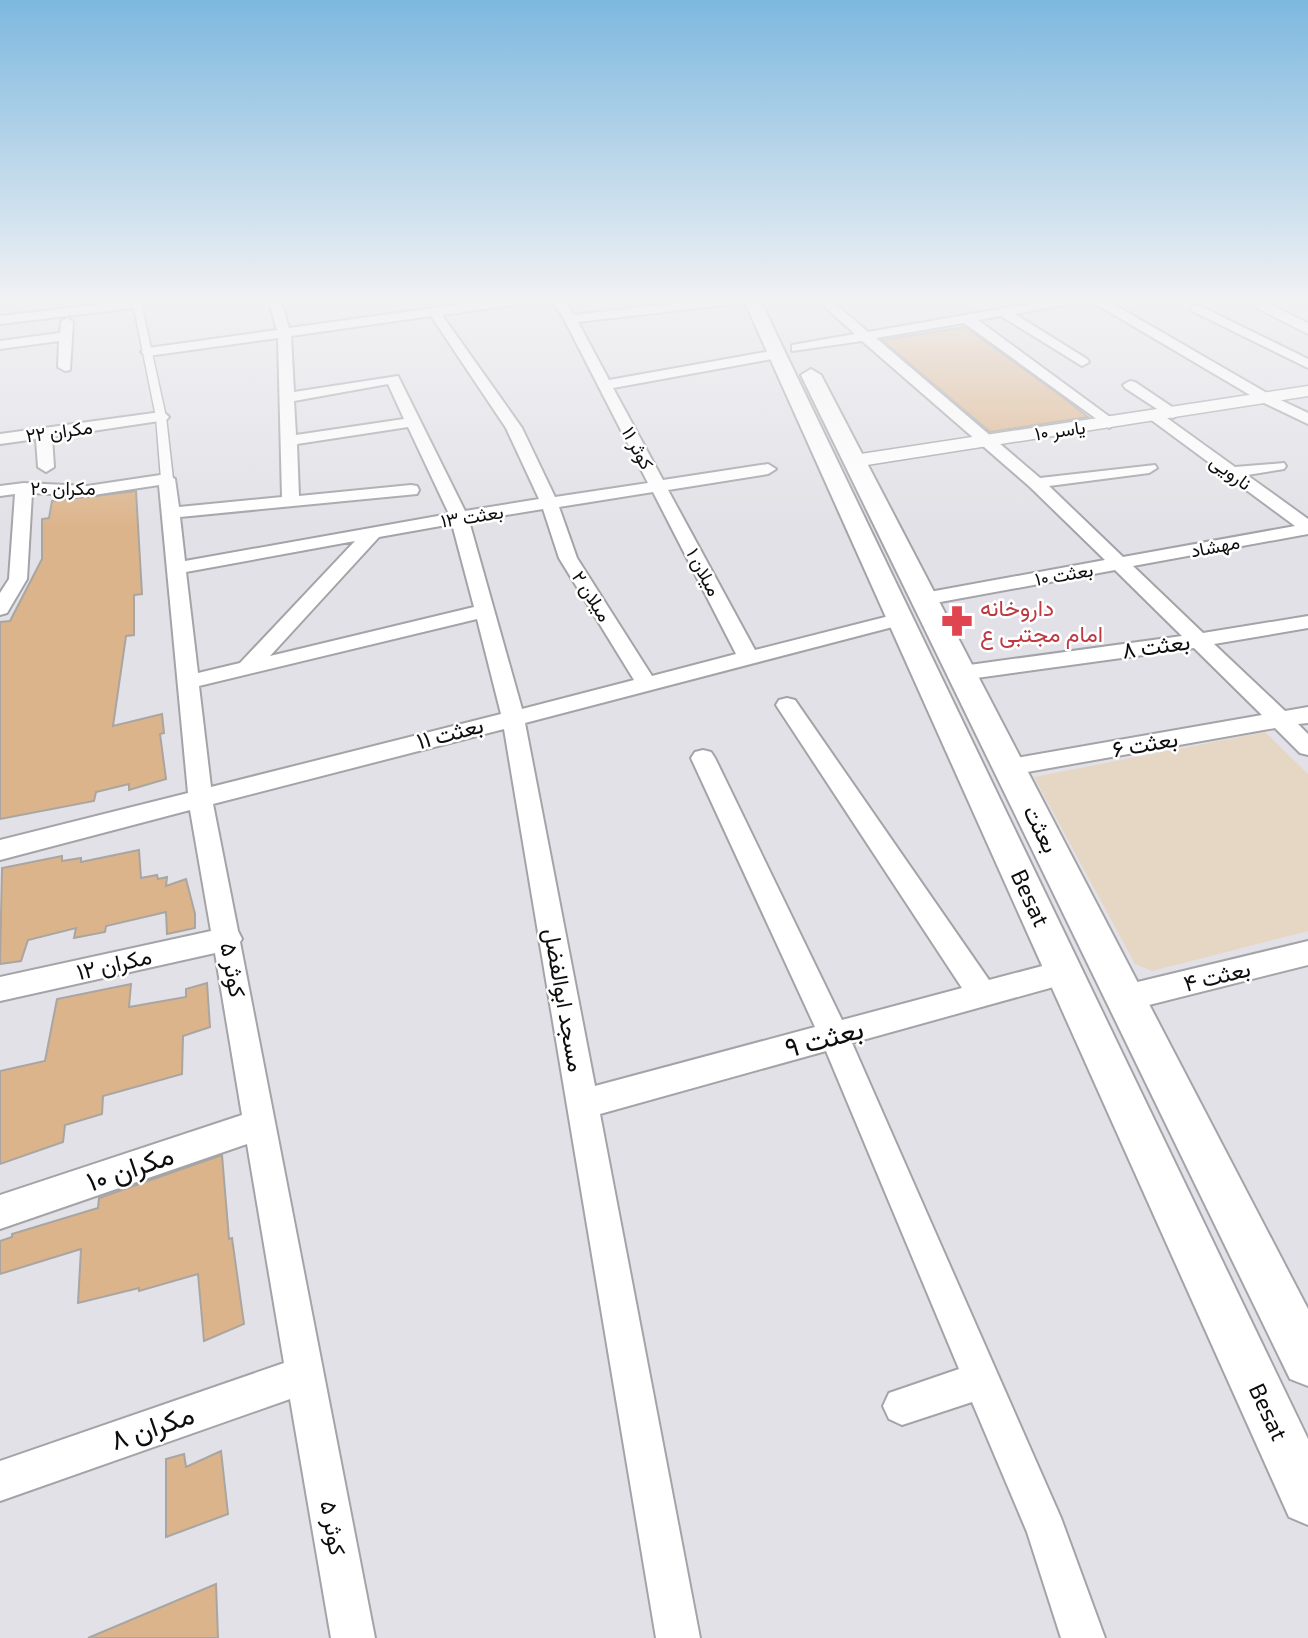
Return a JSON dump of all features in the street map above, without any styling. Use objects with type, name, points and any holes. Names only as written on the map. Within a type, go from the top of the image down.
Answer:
[{"type":"main road","name":"Besat","points":[[800,374],[912,609],[1065,972],[1295,1437],[1308,1498]]},
{"type":"main road","name":"بعثت","points":[[804,374],[854,461],[912,609],[962,673],[1125,998],[1297,1314],[1308,1361]]},
{"type":"street","name":"کوثر ۵","points":[[152,374],[161,417],[200,798],[228,939],[353,1638]]},
{"type":"street","points":[[285,374],[291,500]]},
{"type":"street","name":"میلان ۲","points":[[477,374],[514,428],[550,504],[568,558],[646,683]]},
{"type":"street","name":"کوثر ۱۱","points":[[599,374],[659,488]]},
{"type":"street","points":[[605,385],[640,374]]},
{"type":"street","points":[[910,374],[1036,484],[1308,747]]},
{"type":"street","points":[[1043,374],[1109,423]]},
{"type":"street","points":[[1225,374],[1308,419]]},
{"type":"street","name":"مسجد ابوالفضل","points":[[286,398],[393,379],[459,517],[513,716],[678,1638]]},
{"type":"street","name":"نارویی","points":[[1130,384],[1231,472],[1308,528]]},
{"type":"street","name":"یاسر ۱۰","points":[[854,461],[1308,391]]},
{"type":"street","name":"مکران ۲۲","points":[[0,439],[161,417]]},
{"type":"street","points":[[288,441],[413,422]]},
{"type":"street","points":[[44,433],[46,467]]},
{"type":"street","points":[[1231,472],[1278,466]]},
{"type":"street","points":[[1036,484],[1149,468]]},
{"type":"street","name":"بعثت ۱۳","points":[[176,568],[459,517],[768,469]]},
{"type":"street","name":"مکران ۲۰","points":[[0,491],[24,488],[87,491],[167,479]]},
{"type":"street","points":[[0,609],[18,579],[24,488]]},
{"type":"street","name":"میلان ۱","points":[[659,488],[748,657]]},
{"type":"street","points":[[170,513],[411,490]]},
{"type":"street","name":"مهشاد","points":[[1121,564],[1308,528]]},
{"type":"street","points":[[247,668],[373,533]]},
{"type":"street","name":"بعثت ۱۰","points":[[912,609],[1121,564]]},
{"type":"street","name":"بعثت ۱۱","points":[[0,849],[748,657],[912,609]]},
{"type":"street","points":[[188,682],[484,611]]},
{"type":"street","name":"بعثت ۸","points":[[962,673],[1196,641],[1308,622]]},
{"type":"street","points":[[787,705],[982,994]]},
{"type":"street","name":"بعثت ۶","points":[[1010,767],[1308,715]]},
{"type":"street","points":[[703,758],[834,1035],[983,1380],[1048,1532],[1083,1638]]},
{"type":"street","name":"مکران ۱۲","points":[[0,989],[228,939]]},
{"type":"street","name":"بعثت ۴","points":[[1125,998],[1308,954]]},
{"type":"street","name":"بعثت ۹","points":[[582,1104],[1065,972]]},
{"type":"street","name":"مکران ۱۰","points":[[0,1212],[260,1124]]},
{"type":"street","name":"مکران ۸","points":[[0,1481],[305,1375]]},
{"type":"street","points":[[902,1406],[983,1380]]},
{"type":"shaded area","points":[[1265,732],[1308,774],[1308,931],[1152,971],[1135,964],[1034,777]]},
{"type":"building","points":[[922,374],[1031,374],[1088,417],[990,432]]},
{"type":"building","points":[[136,491],[142,594],[134,595],[134,635],[126,636],[113,726],[162,714],[164,733],[160,734],[166,779],[129,790],[129,784],[96,792],[94,801],[0,819],[0,622],[10,621],[42,559],[42,519],[49,518],[52,501]]},
{"type":"building","points":[[139,850],[141,878],[157,875],[158,879],[167,877],[166,886],[186,879],[195,914],[195,928],[167,934],[166,912],[106,926],[105,932],[74,938],[76,928],[28,940],[21,961],[0,964],[2,868],[62,856],[62,861],[81,858],[81,862]]},
{"type":"building","points":[[207,983],[210,1027],[183,1036],[182,1074],[103,1096],[102,1114],[65,1125],[63,1142],[0,1164],[0,1071],[45,1061],[57,999],[131,984],[129,1007],[186,997],[186,989]]},
{"type":"building","points":[[222,1155],[229,1239],[232,1238],[244,1324],[204,1341],[198,1274],[139,1291],[139,1288],[78,1303],[81,1249],[0,1274],[0,1241],[12,1237],[12,1234],[98,1208],[99,1198]]},
{"type":"building","points":[[221,1451],[228,1514],[166,1537],[166,1459],[184,1454],[186,1467]]},
{"type":"building","points":[[216,1584],[218,1638],[88,1638]]},
{"type":"place","name":"داروخانه امام مجتبی ع","points":[[957,621]]}]
